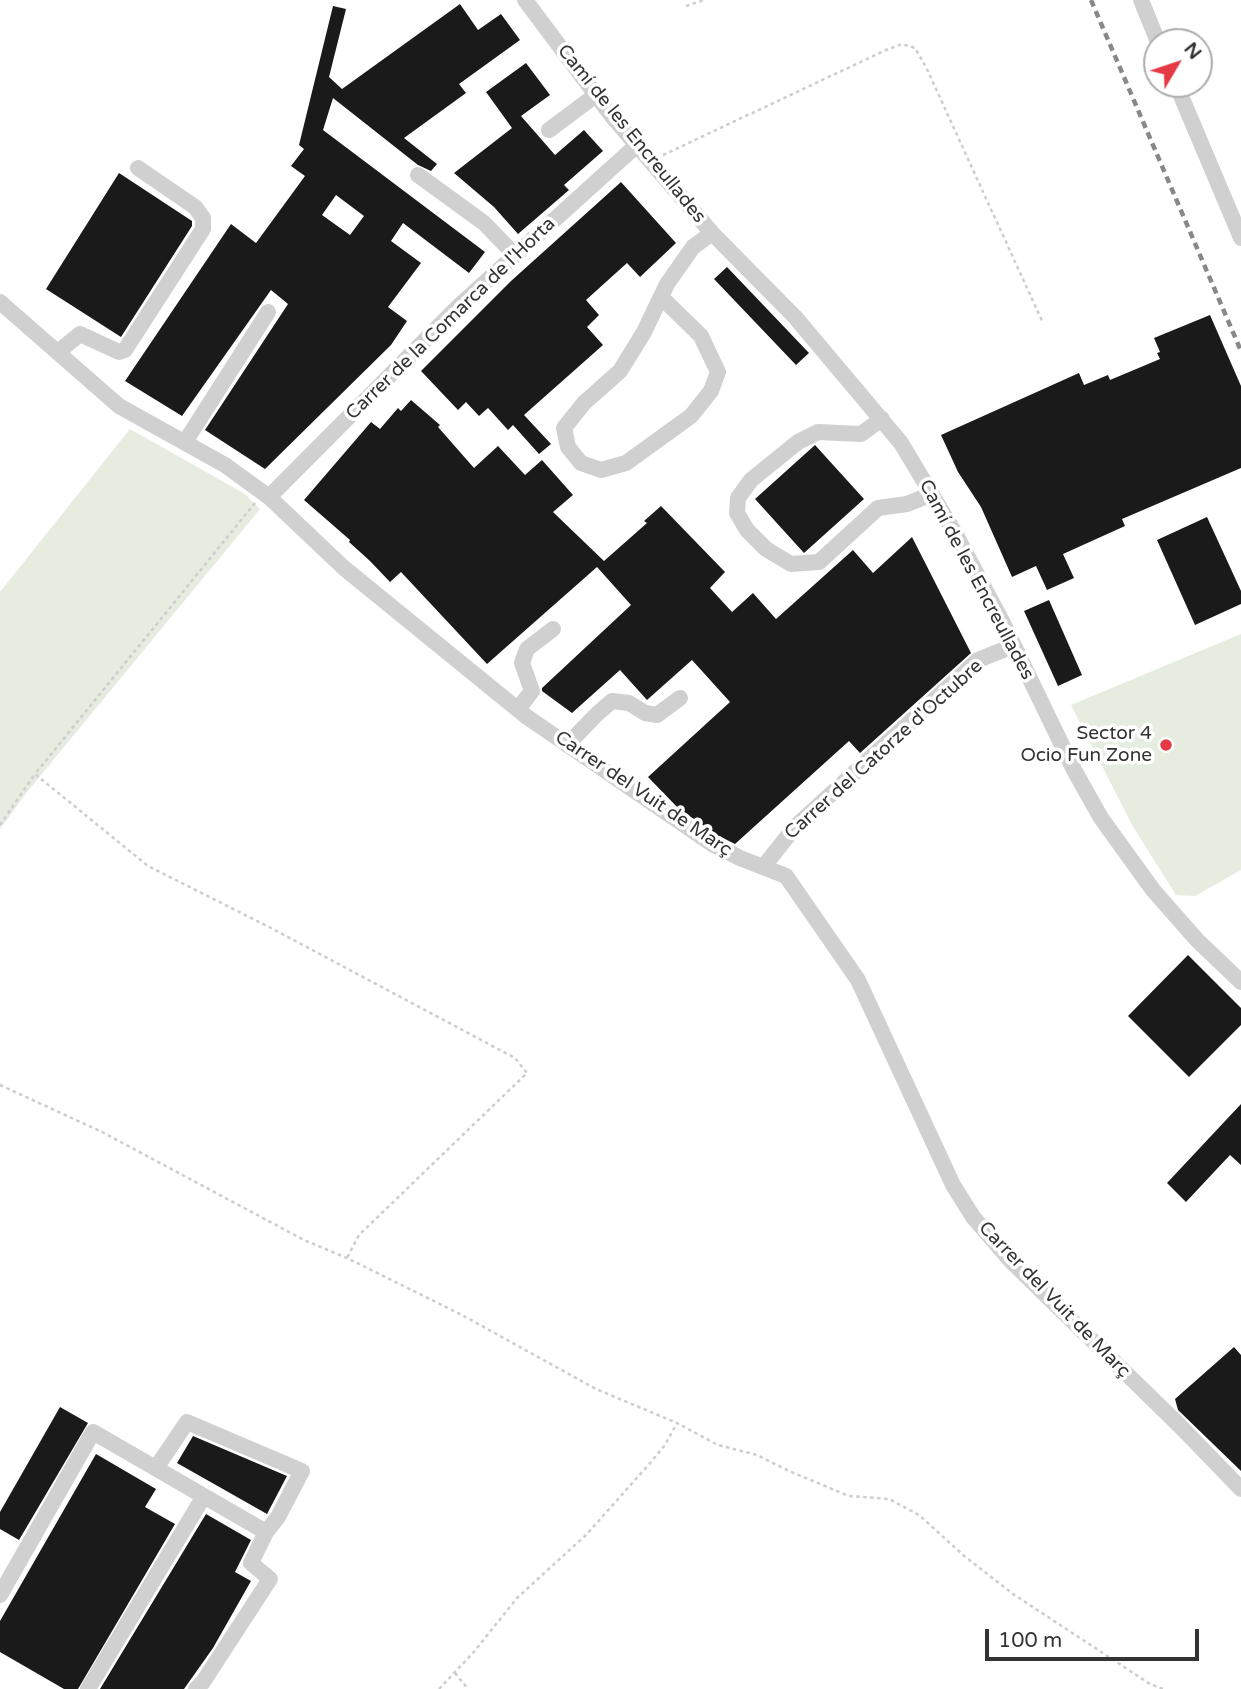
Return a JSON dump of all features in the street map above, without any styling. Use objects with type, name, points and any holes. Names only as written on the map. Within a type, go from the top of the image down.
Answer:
[{"type":"street","name":"Camí de les Encreullades","points":[[525,0],[637,145],[712,233],[795,317],[901,443],[955,533],[1074,770],[1101,818],[1153,890],[1197,940],[1241,982]]},
{"type":"street","points":[[1141,0],[1152,28]]},
{"type":"street","points":[[549,130],[596,94]]},
{"type":"street","points":[[1182,98],[1241,238]]},
{"type":"street","name":"Carrer de la Comarca de l'Horta","points":[[266,495],[459,306],[637,145]]},
{"type":"street","points":[[58,352],[80,334],[118,352],[125,350],[203,229],[203,218],[195,207],[138,169]]},
{"type":"street","points":[[418,176],[484,223],[515,255]]},
{"type":"street","points":[[661,297],[701,336],[718,372],[711,391],[691,416],[626,463],[601,470],[581,463],[568,447],[564,428],[584,403],[620,370],[644,332],[661,297],[693,247],[712,233]]},
{"type":"street","name":"Carrer del Vuit de Març","points":[[0,302],[119,406],[225,465],[266,495],[344,568],[518,709],[567,745],[712,844],[786,876],[858,980],[953,1185],[973,1217],[1011,1261],[1241,1489]]},
{"type":"street","points":[[185,442],[268,312]]},
{"type":"street","points":[[882,419],[862,434],[818,432],[798,442],[751,480],[738,498],[737,513],[747,530],[766,549],[791,564],[819,562],[878,508],[908,504],[932,494]]},
{"type":"street","points":[[518,709],[532,691],[522,663],[527,649],[552,629]]},
{"type":"street","name":"Carrer del Catorze d'Octubre","points":[[764,866],[795,827],[978,660],[1013,646]]},
{"type":"street","points":[[567,745],[612,701],[629,703],[645,713],[657,715],[680,698]]},
{"type":"street","points":[[156,1468],[187,1422],[302,1472],[251,1563],[270,1579],[196,1689]]},
{"type":"street","points":[[0,1595],[93,1432],[267,1532]]},
{"type":"street","points":[[88,1689],[204,1496]]},
{"type":"path","points":[[686,5],[704,0]]},
{"type":"path","points":[[651,161],[886,50],[902,44],[910,45],[919,52],[1043,323]]},
{"type":"path","points":[[0,825],[35,774],[266,495]]},
{"type":"path","points":[[35,774],[148,866],[515,1058],[527,1073],[359,1235],[347,1258]]},
{"type":"path","points":[[0,1085],[102,1132],[304,1240],[347,1258],[472,1321],[596,1389],[677,1423],[718,1445],[757,1455],[849,1496],[888,1499],[919,1515],[962,1555],[1023,1601],[1150,1684],[1163,1689]]},
{"type":"path","points":[[439,1689],[517,1598],[586,1535],[665,1446],[677,1423]]},
{"type":"path","points":[[455,1673],[468,1689]]},
{"type":"shaded area","points":[[130,429],[245,494],[260,509],[27,792],[0,829],[0,592]]},
{"type":"shaded area","name":"Sector 4 Ocio Fun Zone","points":[[1241,634],[1241,870],[1195,896],[1176,895],[1132,825],[1071,705]]},
{"type":"building","points":[[460,4],[478,30],[501,14],[520,40],[459,84],[466,93],[404,138],[437,164],[431,171],[418,165],[333,98],[323,130],[485,252],[469,273],[403,223],[391,241],[421,263],[388,307],[407,321],[391,345],[265,469],[205,430],[288,304],[271,290],[182,416],[125,381],[231,224],[256,243],[305,176],[291,166],[304,149],[299,145],[333,6],[346,9],[329,77],[342,89]],"holes":[[[336,195],[364,216],[350,235],[322,215]]]},
{"type":"building","points":[[526,63],[550,95],[521,116],[555,155],[584,130],[603,151],[564,185],[569,190],[518,234],[494,207],[454,173],[512,128],[486,92]]},
{"type":"building","points":[[119,173],[192,221],[192,226],[121,337],[46,289]]},
{"type":"building","points":[[621,182],[676,243],[640,277],[627,263],[586,300],[599,315],[587,327],[603,345],[524,415],[551,444],[539,454],[513,425],[508,430],[488,408],[479,416],[466,402],[458,410],[421,371],[511,281]]},
{"type":"building","points":[[727,267],[809,353],[796,365],[714,279]]},
{"type":"building","points":[[1210,315],[1241,386],[1241,468],[1122,519],[1125,526],[1063,554],[1074,578],[1047,590],[1036,566],[1012,577],[981,507],[958,472],[941,435],[1079,373],[1084,385],[1108,375],[1110,380],[1160,359],[1154,338]]},
{"type":"building","points":[[411,400],[440,425],[438,427],[474,468],[498,446],[525,475],[542,460],[573,495],[553,512],[604,561],[647,523],[644,521],[661,506],[725,572],[710,588],[732,612],[753,593],[776,619],[853,550],[873,573],[912,537],[971,653],[860,753],[849,741],[735,844],[678,808],[648,777],[730,702],[692,660],[647,700],[620,670],[572,713],[542,691],[542,688],[631,605],[597,567],[487,664],[401,572],[390,582],[349,542],[350,540],[304,500],[371,422],[380,429],[398,408],[401,411]]},
{"type":"building","points":[[815,445],[864,499],[804,553],[755,499]]},
{"type":"building","points":[[1207,517],[1241,591],[1241,604],[1195,625],[1157,540]]},
{"type":"building","points":[[1049,600],[1082,675],[1058,686],[1024,611]]},
{"type":"building","points":[[1188,955],[1241,1008],[1241,1025],[1189,1077],[1128,1016]]},
{"type":"building","points":[[1241,1104],[1241,1165],[1230,1155],[1186,1202],[1167,1183]]},
{"type":"building","points":[[1234,1347],[1241,1355],[1241,1471],[1178,1410],[1175,1399]]},
{"type":"building","points":[[60,1407],[88,1423],[19,1540],[0,1529],[0,1512]]},
{"type":"building","points":[[193,1436],[287,1476],[267,1514],[177,1463]]},
{"type":"building","points":[[96,1454],[156,1489],[145,1507],[175,1524],[78,1689],[64,1689],[0,1652],[0,1621]]},
{"type":"building","points":[[206,1514],[251,1540],[235,1572],[251,1581],[213,1648],[184,1689],[100,1689]]},
{"type":"railway","points":[[1091,0],[1241,351]]},
{"type":"place","name":"Sector 4 Ocio Fun Zone","points":[[1166,745]]}]
